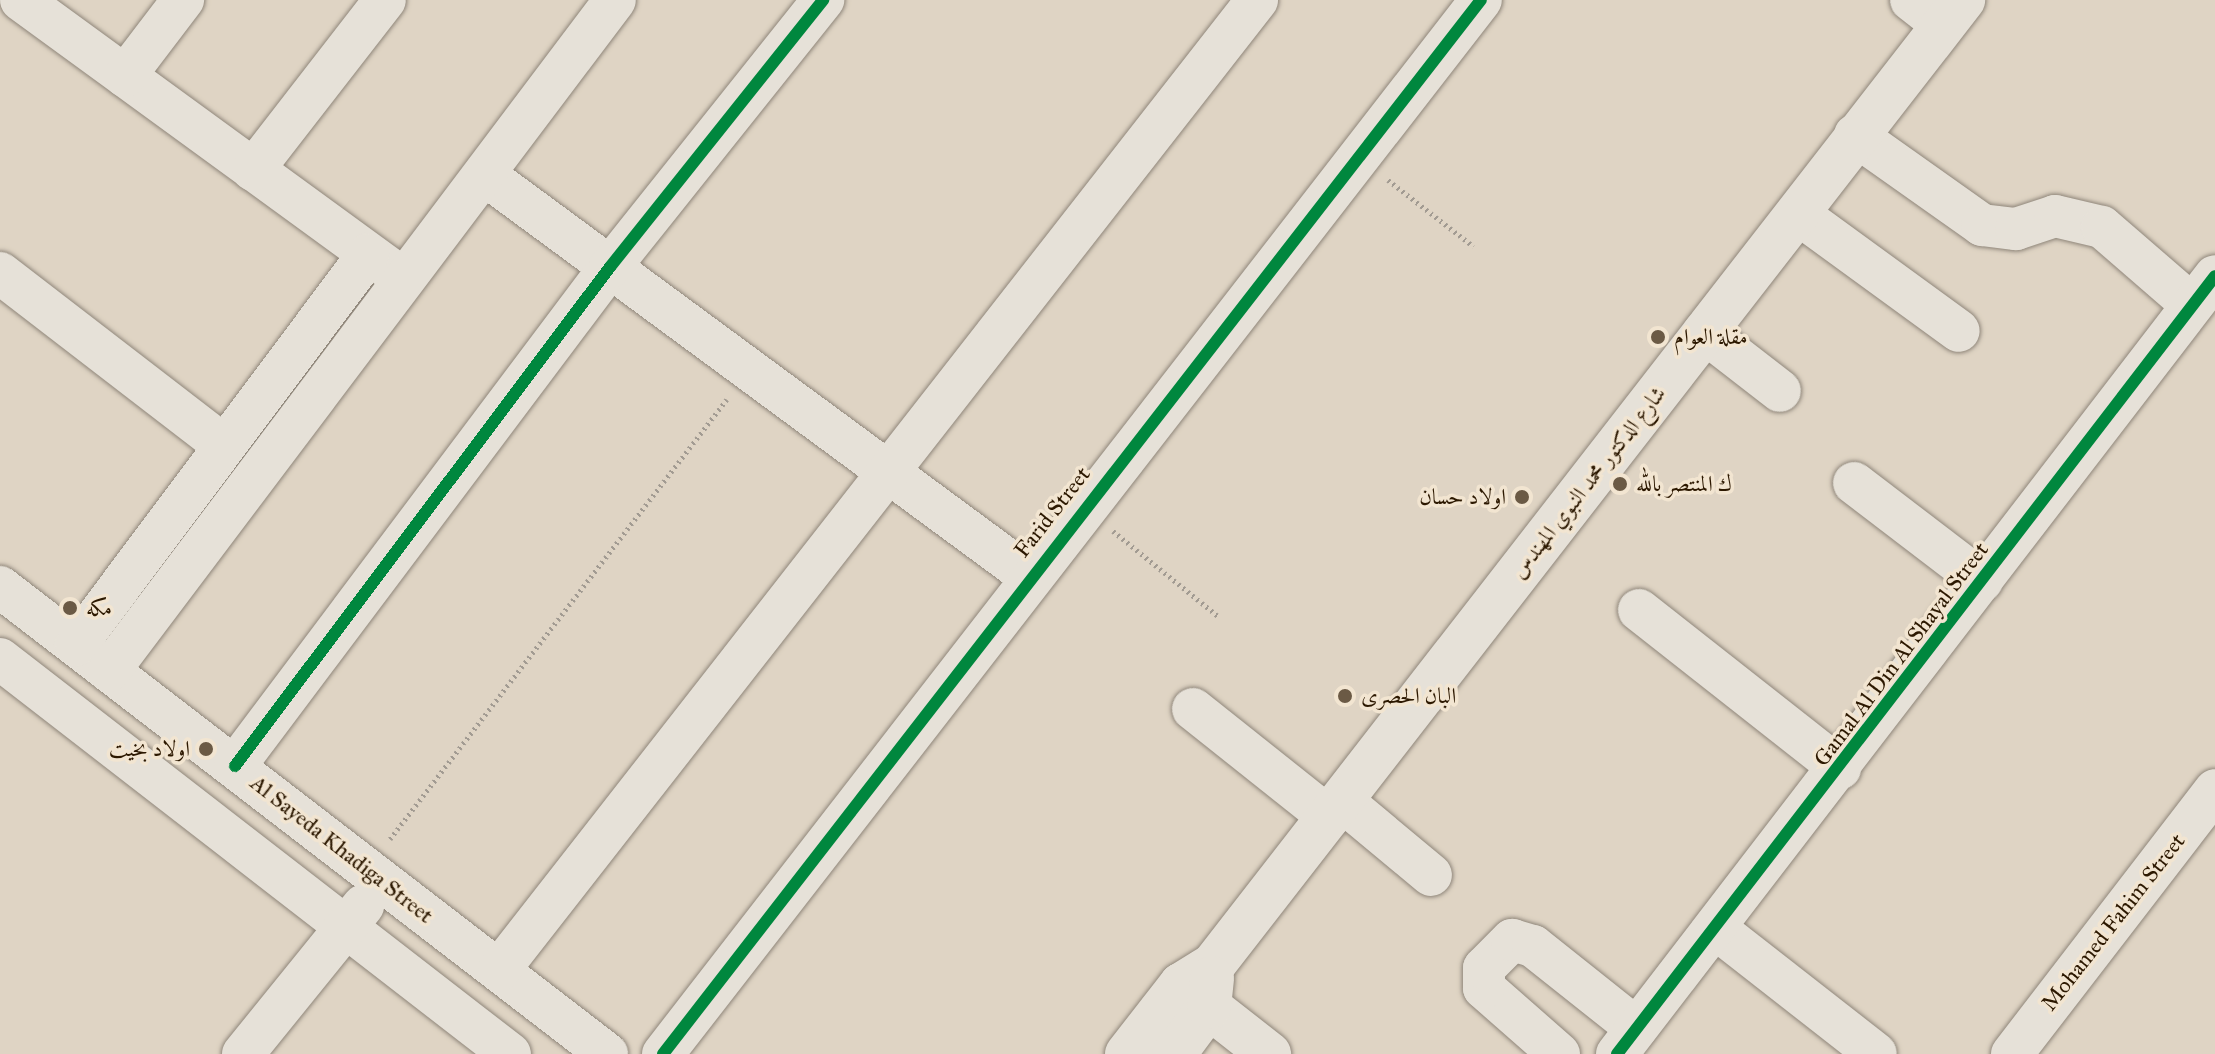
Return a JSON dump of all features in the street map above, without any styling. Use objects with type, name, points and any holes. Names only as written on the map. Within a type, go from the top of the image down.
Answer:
[{"type":"main road","name":"شارع الدكتور محمد النبوي المهندس","points":[[1201,985],[1797,213],[1855,135],[1939,8]]},
{"type":"main road","points":[[1127,1054],[1201,985]]},
{"type":"main road","points":[[1174,1054],[1201,985]]},
{"type":"main road","points":[[1201,985],[1269,1054]]},
{"type":"street","points":[[21,0],[404,280]]},
{"type":"street","points":[[125,76],[183,0]]},
{"type":"street","points":[[253,170],[385,0]]},
{"type":"street","points":[[109,671],[615,0]]},
{"type":"street","points":[[235,766],[610,267],[823,0]]},
{"type":"street","points":[[499,970],[1257,0]]},
{"type":"street","name":"Farid Street","points":[[663,1054],[1028,575],[1481,0]]},
{"type":"street","points":[[1855,135],[1982,225],[2016,229],[2055,216],[2102,227],[2204,290]]},
{"type":"street","points":[[485,175],[1028,575]]},
{"type":"street","points":[[1797,213],[1959,331]]},
{"type":"street","points":[[76,645],[368,254]]},
{"type":"street","points":[[0,273],[223,445]]},
{"type":"street","name":"Gamal Al Din Al Shayal Street","points":[[1626,1041],[1840,768],[2204,290]]},
{"type":"street","points":[[1704,332],[1780,391]]},
{"type":"street","points":[[1854,483],[1982,581]]},
{"type":"street","name":"Al Sayeda Khadiga Street","points":[[0,587],[607,1054]]},
{"type":"street","points":[[1639,610],[1840,768]]},
{"type":"street","points":[[0,659],[510,1054]]},
{"type":"street","points":[[1193,709],[1431,875]]},
{"type":"street","name":"Mohamed Fahim Street","points":[[2012,1054],[2215,790]]},
{"type":"street","points":[[243,1054],[346,927],[375,875]]},
{"type":"street","points":[[1715,928],[1834,1041],[1876,1054]]},
{"type":"street","points":[[1559,1054],[1484,988],[1484,968],[1512,940],[1533,946],[1626,1041]]},
{"type":"path","points":[[1358,157],[1473,246]]},
{"type":"path","points":[[375,875],[750,370]]},
{"type":"path","points":[[1083,506],[1218,616]]},
{"type":"cycle path","points":[[235,766],[610,267],[823,0]]},
{"type":"cycle path","points":[[663,1054],[1481,0]]},
{"type":"cycle path","points":[[1617,1054],[2215,276]]},
{"type":"place","name":"مقلة العوام","points":[[1658,337]]},
{"type":"place","name":"ك المنتصر بالله","points":[[1620,484]]},
{"type":"place","name":"اولاد حسان","points":[[1522,497]]},
{"type":"place","name":"مكه","points":[[70,608]]},
{"type":"place","name":"البان الحصرى","points":[[1345,696]]},
{"type":"place","name":"اولاد بخيت","points":[[206,749]]}]
